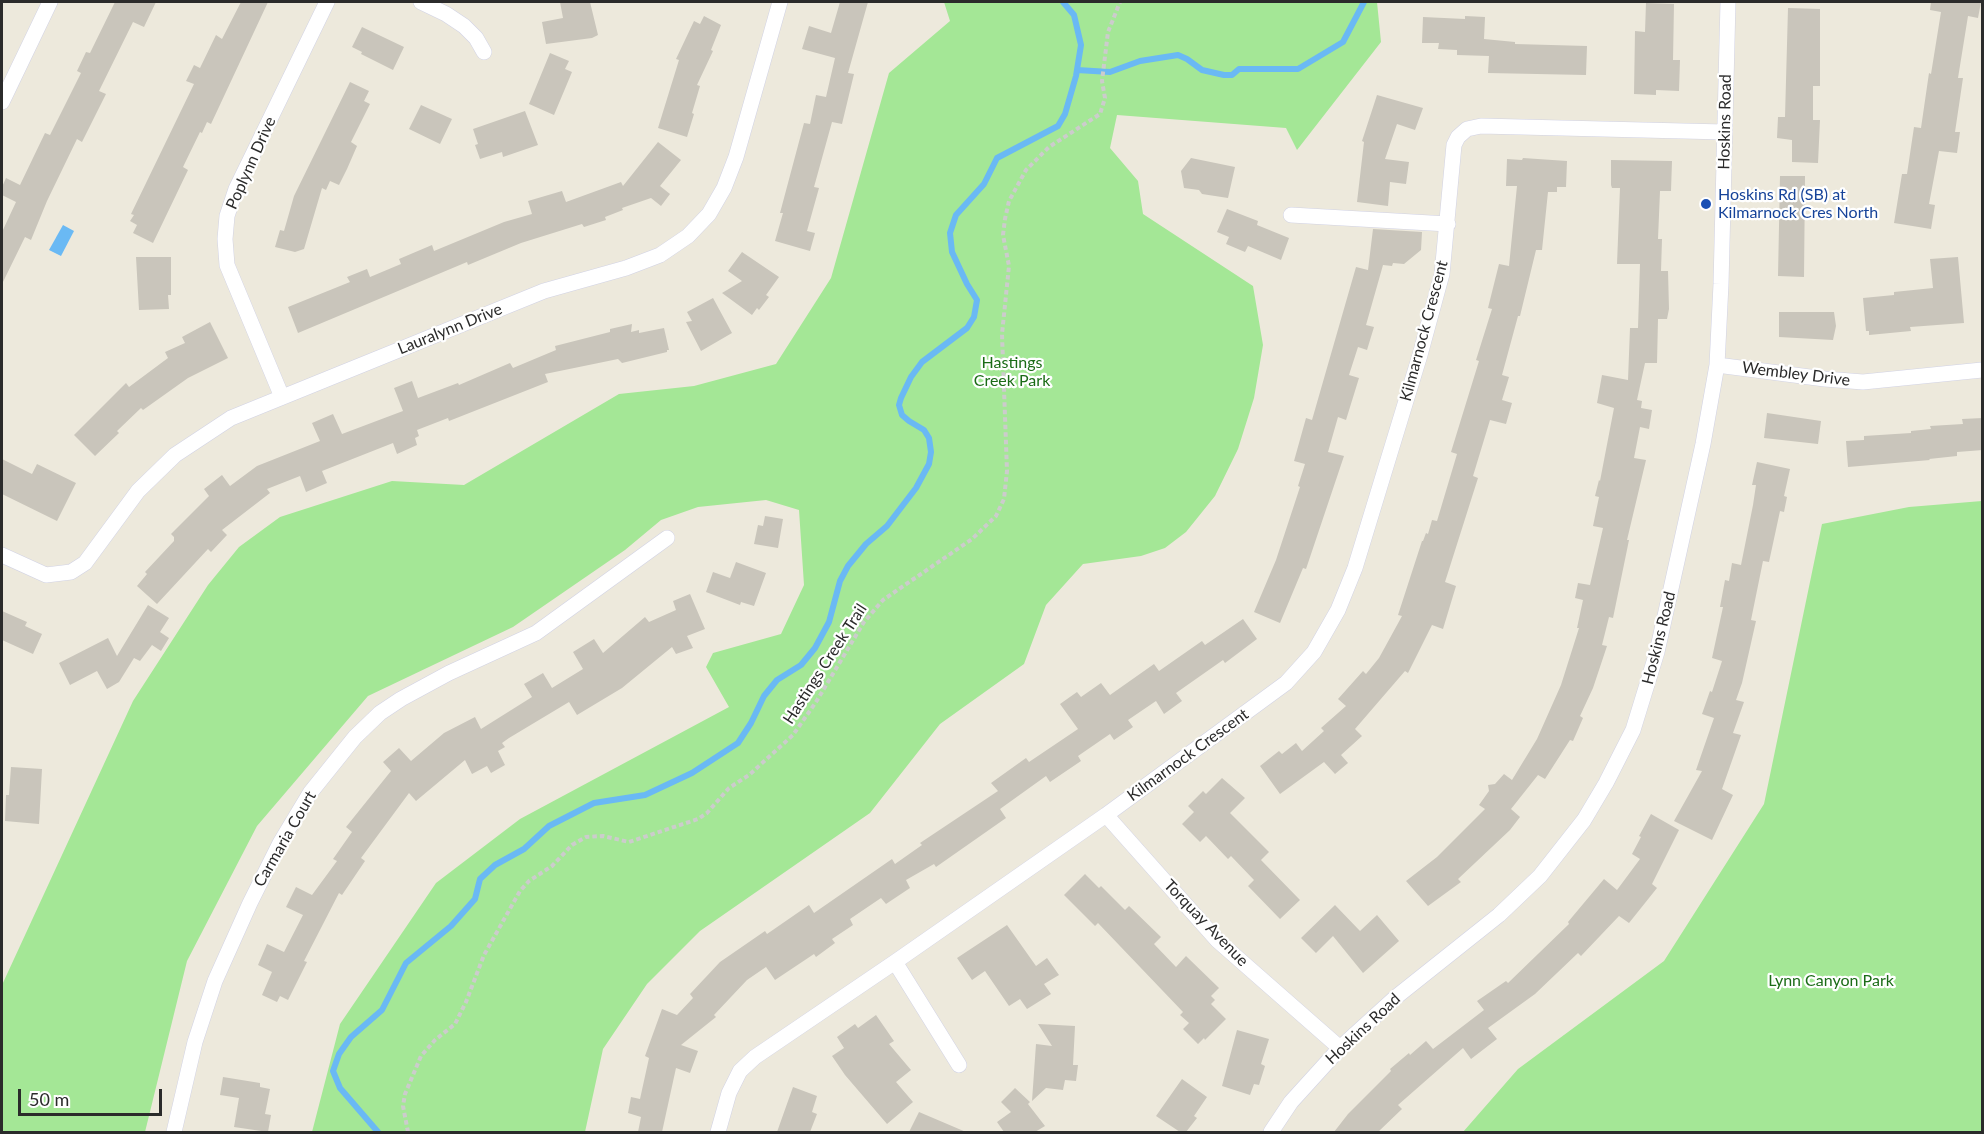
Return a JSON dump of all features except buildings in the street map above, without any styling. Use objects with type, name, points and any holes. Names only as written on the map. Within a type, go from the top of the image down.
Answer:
[{"type":"street","points":[[2,102],[50,2]]},
{"type":"street","name":"Poplynn Drive","points":[[282,397],[227,265],[225,239],[227,216],[236,189],[327,2]]},
{"type":"street","points":[[421,2],[447,14],[464,26],[476,38],[484,52]]},
{"type":"street","name":"Lauralynn Drive","points":[[2,555],[46,575],[71,572],[85,563],[138,491],[175,455],[231,418],[544,291],[626,268],[660,255],[688,236],[709,214],[724,188],[736,157],[780,2]]},
{"type":"street","name":"Hoskins Road","points":[[1270,1132],[1291,1102],[1340,1048],[1396,997],[1499,915],[1540,876],[1584,820],[1633,730],[1657,652],[1703,444],[1717,365],[1728,2]]},
{"type":"street","name":"Kilmarnock Crescent","points":[[718,1132],[722,1112],[740,1071],[755,1057],[1106,815],[1286,683],[1314,652],[1338,610],[1355,568],[1420,355],[1442,274],[1454,145],[1458,137],[1467,129],[1481,126],[1724,132]]},
{"type":"street","points":[[1292,215],[1448,224]]},
{"type":"street","name":"Wembley Drive","points":[[1717,365],[1863,382],[1983,370]]},
{"type":"street","name":"Carmaria Court","points":[[174,1132],[195,1042],[215,981],[250,903],[280,843],[310,793],[355,737],[380,713],[401,699],[449,673],[536,633],[666,538]]},
{"type":"street","name":"Torquay Avenue","points":[[1106,815],[1218,940],[1340,1048]]},
{"type":"street","points":[[895,962],[959,1065]]},
{"type":"path","name":"Hastings Creek Trail","points":[[408,1132],[403,1106],[405,1094],[421,1056],[435,1040],[455,1024],[466,1002],[483,955],[520,891],[530,880],[552,866],[572,845],[586,837],[603,836],[628,842],[688,822],[707,813],[729,788],[749,775],[793,735],[816,702],[864,622],[883,600],[972,539],[996,516],[1004,499],[1007,471],[1002,334],[1009,266],[1003,235],[1005,219],[1010,201],[1026,170],[1049,147],[1100,114],[1105,98],[1102,81],[1108,32],[1120,2]]},
{"type":"green space","name":"Hastings Creek Park","points":[[944,2],[1377,2],[1381,42],[1297,150],[1286,128],[1117,115],[1110,148],[1138,181],[1143,214],[1253,286],[1263,345],[1254,398],[1238,449],[1215,496],[1186,532],[1165,548],[1141,556],[1083,564],[1046,605],[1024,664],[940,724],[870,813],[700,931],[647,984],[603,1049],[585,1132],[312,1132],[340,1024],[436,883],[520,819],[729,707],[706,667],[713,653],[781,634],[804,585],[799,510],[766,500],[698,507],[661,520],[625,550],[513,627],[368,696],[257,826],[187,961],[145,1132],[2,1132],[2,985],[133,701],[208,585],[239,547],[280,517],[392,481],[464,485],[619,394],[694,386],[776,364],[831,278],[889,73],[950,21]]},
{"type":"green space","name":"Lynn Canyon Park","points":[[1982,501],[1982,1132],[1463,1132],[1518,1069],[1664,961],[1764,804],[1822,524],[1909,507]]},
{"type":"water","points":[[63,225],[74,231],[61,256],[49,250]]},
{"type":"waterway","points":[[378,1132],[340,1088],[333,1071],[339,1054],[351,1037],[382,1010],[406,963],[451,926],[475,899],[480,879],[495,865],[524,849],[549,826],[594,803],[645,795],[692,773],[738,743],[764,696],[777,680],[801,665],[815,648],[829,622],[840,581],[848,566],[866,544],[887,526],[916,488],[929,464],[931,452],[929,438],[924,430],[902,415],[899,405],[901,398],[911,377],[922,362],[967,328],[974,317],[977,300],[952,252],[950,233],[956,215],[984,184],[997,158],[1058,126],[1065,114],[1076,76],[1081,45],[1074,15],[1063,2]]},
{"type":"waterway","points":[[1077,70],[1110,72],[1140,61],[1178,55],[1202,70],[1224,75],[1232,75],[1239,69],[1298,69],[1343,42],[1364,2]]},
{"type":"place","name":"Hoskins Rd (SB) at Kilmarnock Cres North","points":[[1706,204]]}]
